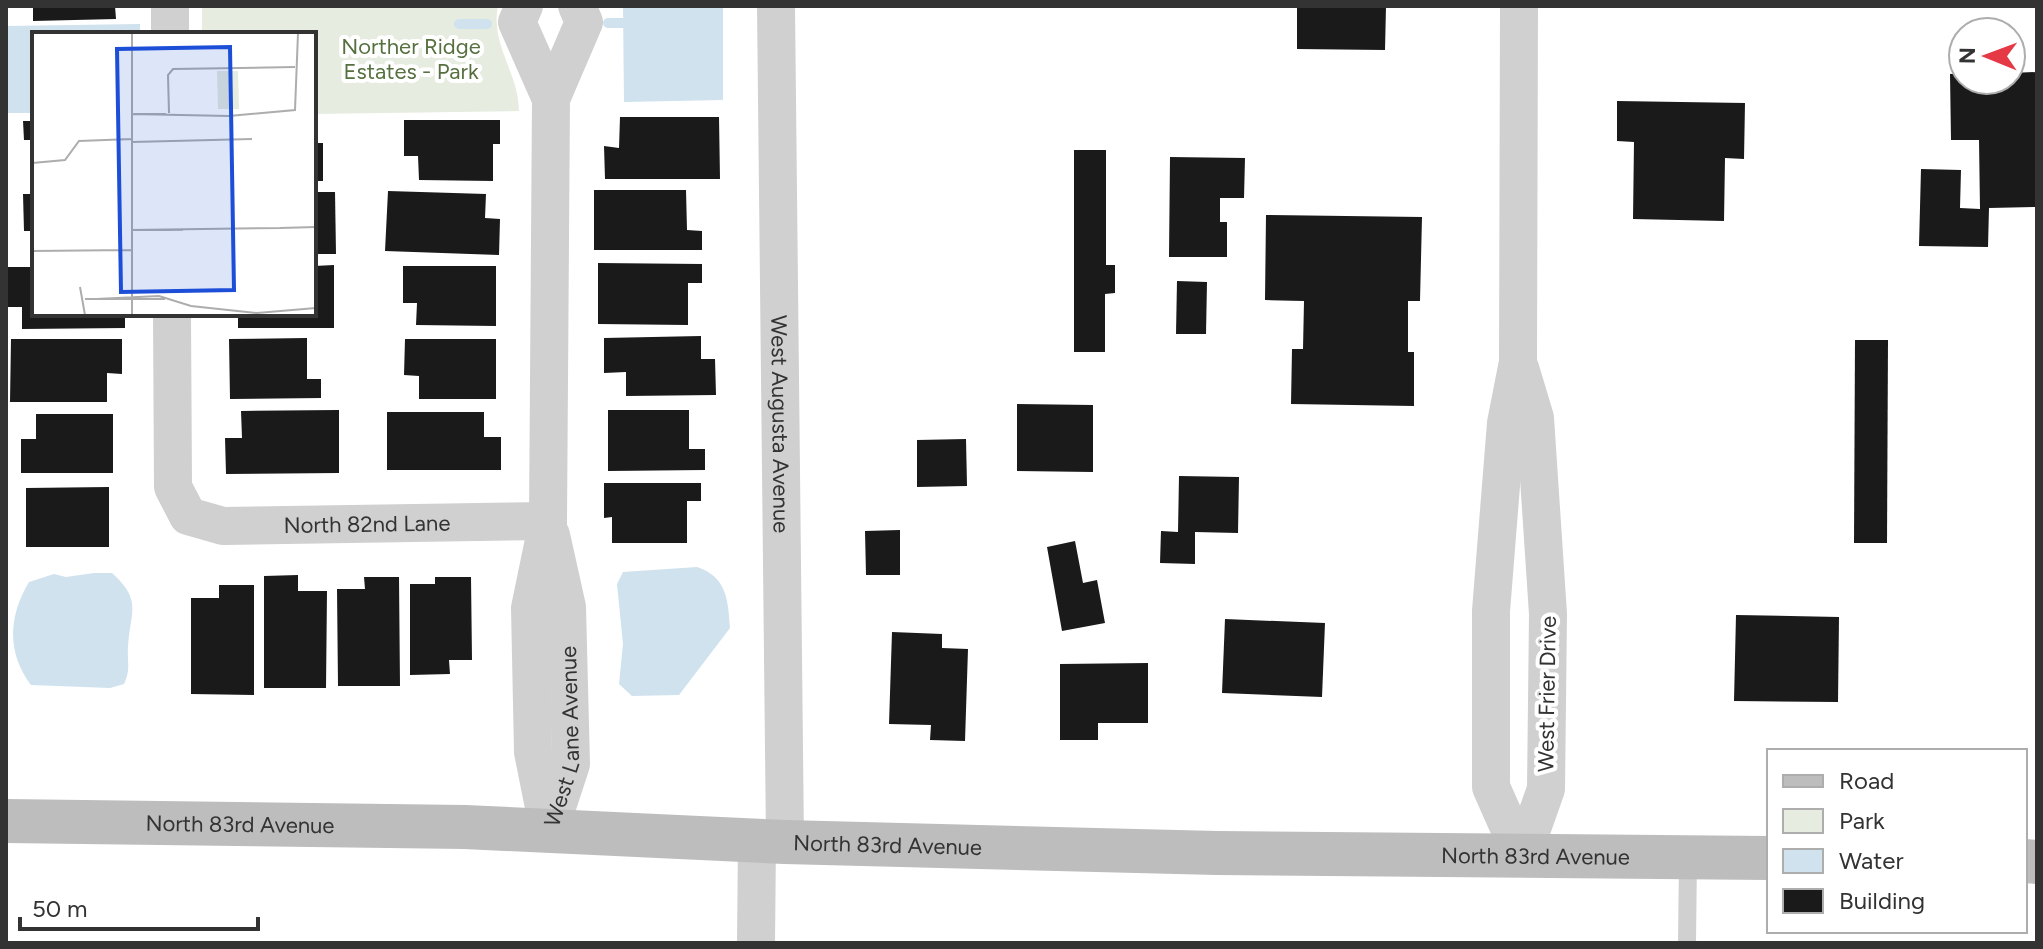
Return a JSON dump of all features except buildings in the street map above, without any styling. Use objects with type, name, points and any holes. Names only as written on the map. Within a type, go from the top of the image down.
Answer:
[{"type":"main road","name":"North 83rd Avenue","points":[[6,821],[465,827],[771,841],[1522,857],[1767,858]]},
{"type":"street","points":[[170,6],[170,32]]},
{"type":"street","name":"West Lane Avenue","points":[[524,6],[517,22],[551,99]]},
{"type":"street","name":"West Lane Avenue","points":[[549,832],[533,752],[530,608],[548,521],[551,99],[584,22],[577,6]]},
{"type":"street","name":"West Augusta Avenue","points":[[756,943],[771,841],[776,6]]},
{"type":"street","name":"West Frier Drive","points":[[1519,6],[1518,362],[1506,423],[1491,611],[1491,787],[1522,857]]},
{"type":"street","name":"North 82nd Lane","points":[[172,316],[173,487],[188,516],[223,526],[548,521]]},
{"type":"street","name":"West Frier Drive","points":[[1518,362],[1535,418],[1548,614],[1546,789],[1522,857]]},
{"type":"street","name":"West Lane Avenue","points":[[548,521],[567,607],[571,764],[549,832]]},
{"type":"street","points":[[531,641],[568,640]]},
{"type":"street","points":[[1491,675],[1548,675]]},
{"type":"lane","points":[[1687,943],[1688,857]]},
{"type":"green space","name":"Norther Ridge Estates - Park","points":[[202,6],[498,6],[498,34],[515,84],[519,111],[316,114],[316,32],[202,32]]},
{"type":"water","points":[[623,6],[723,6],[723,100],[624,102]]},
{"type":"water","points":[[140,24],[140,32],[32,32],[32,113],[6,113],[6,26]]},
{"type":"water","points":[[697,567],[707,571],[720,583],[727,599],[730,628],[679,695],[632,696],[619,684],[623,644],[617,584],[623,572]]},
{"type":"water","points":[[112,573],[131,599],[128,670],[124,684],[110,688],[31,685],[18,660],[13,635],[17,608],[29,582],[54,574],[66,577]]},
{"type":"waterway","points":[[608,23],[634,23]]},
{"type":"waterway","points":[[459,24],[487,24]]}]
